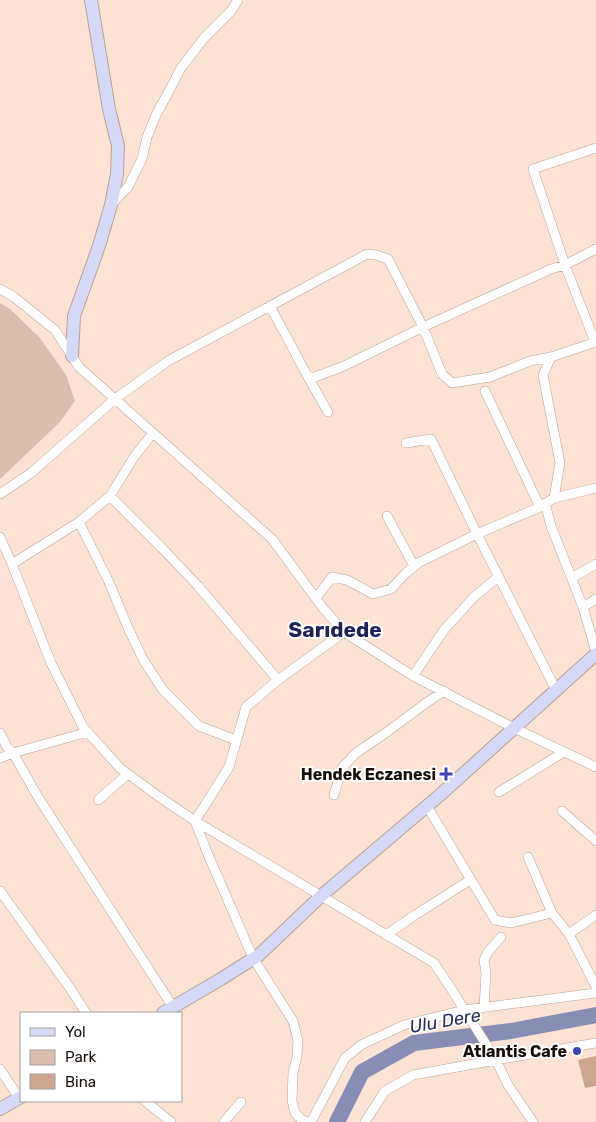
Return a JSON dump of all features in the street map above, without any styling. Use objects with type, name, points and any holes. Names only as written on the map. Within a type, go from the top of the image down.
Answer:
[{"type":"main road","points":[[72,356],[74,316],[99,246],[111,205],[117,174],[118,146],[109,109],[92,0]]},
{"type":"main road","points":[[168,1010],[221,980],[258,955],[321,896],[427,806],[596,653]]},
{"type":"main road","points":[[0,1110],[20,1098]]},
{"type":"street","points":[[111,205],[128,187],[142,159],[147,137],[157,113],[181,68],[204,38],[231,11],[238,0]]},
{"type":"street","points":[[0,494],[31,473],[115,399],[168,361],[367,254],[388,259],[423,327],[442,374],[452,383],[490,377],[530,361],[552,357],[596,342],[565,265],[533,169],[596,148]]},
{"type":"street","points":[[308,377],[315,377],[344,366],[423,327],[551,269],[565,265],[596,249]]},
{"type":"street","points":[[0,289],[14,297],[55,330],[79,367],[272,539],[344,632],[413,676],[514,728],[596,767]]},
{"type":"street","points":[[270,306],[328,412]]},
{"type":"street","points":[[552,357],[543,375],[560,463],[554,498]]},
{"type":"street","points":[[485,391],[543,505],[583,607],[596,653]]},
{"type":"street","points":[[12,564],[79,522],[110,496],[134,457],[153,433]]},
{"type":"street","points":[[406,443],[431,439],[498,577],[556,690]]},
{"type":"street","points":[[316,598],[332,577],[347,580],[373,594],[391,589],[418,563],[543,505],[554,498],[596,488]]},
{"type":"street","points":[[110,496],[198,586],[278,680]]},
{"type":"street","points":[[387,516],[414,566]]},
{"type":"street","points":[[79,522],[109,582],[144,661],[163,690],[200,726],[236,740]]},
{"type":"street","points":[[0,538],[51,663],[83,727],[120,768],[195,821],[434,963],[496,1060],[508,1085],[533,1122]]},
{"type":"street","points":[[572,578],[596,564]]},
{"type":"street","points":[[413,676],[444,630],[474,597],[498,577]]},
{"type":"street","points":[[583,607],[596,599]]},
{"type":"street","points":[[195,821],[229,767],[246,708],[278,680],[344,632]]},
{"type":"street","points":[[334,795],[342,768],[356,753],[444,691]]},
{"type":"street","points":[[0,758],[12,752],[88,732]]},
{"type":"street","points":[[0,733],[6,747],[12,752],[168,1010]]},
{"type":"street","points":[[499,792],[564,752]]},
{"type":"street","points":[[98,800],[128,774]]},
{"type":"street","points":[[427,806],[495,920],[512,924],[552,912]]},
{"type":"street","points":[[562,812],[596,841]]},
{"type":"street","points":[[195,821],[254,958],[294,1021],[298,1041],[292,1101],[295,1113],[307,1122]]},
{"type":"street","points":[[528,857],[552,912],[569,934],[596,987]]},
{"type":"street","points":[[386,935],[415,914],[470,880]]},
{"type":"street","points":[[0,891],[85,1012]]},
{"type":"street","points":[[569,934],[596,915]]},
{"type":"street","points":[[484,1007],[486,973],[484,960],[488,952],[501,937]]},
{"type":"street","points":[[311,1122],[345,1058],[361,1045],[404,1025],[464,1010],[596,993]]},
{"type":"street","points":[[365,1122],[384,1091],[412,1076],[596,1043]]},
{"type":"street","points":[[0,1070],[20,1098]]},
{"type":"street","points":[[146,1102],[171,1122]]},
{"type":"street","points":[[224,1122],[241,1102]]},
{"type":"green space","points":[[0,303],[10,309],[40,338],[66,375],[75,401],[59,423],[0,479]]},
{"type":"building","points":[[596,1056],[596,1086],[585,1088],[578,1060]]},
{"type":"waterway","name":"Ulu Dere","points":[[337,1122],[362,1072],[414,1043],[511,1031],[596,1015]]},
{"type":"place","name":"Hendek Eczanesi","points":[[446,774]]},
{"type":"place","name":"Atlantis Cafe","points":[[577,1051]]},
{"type":"district","name":"Sarıdede","points":[[335,629]]}]
